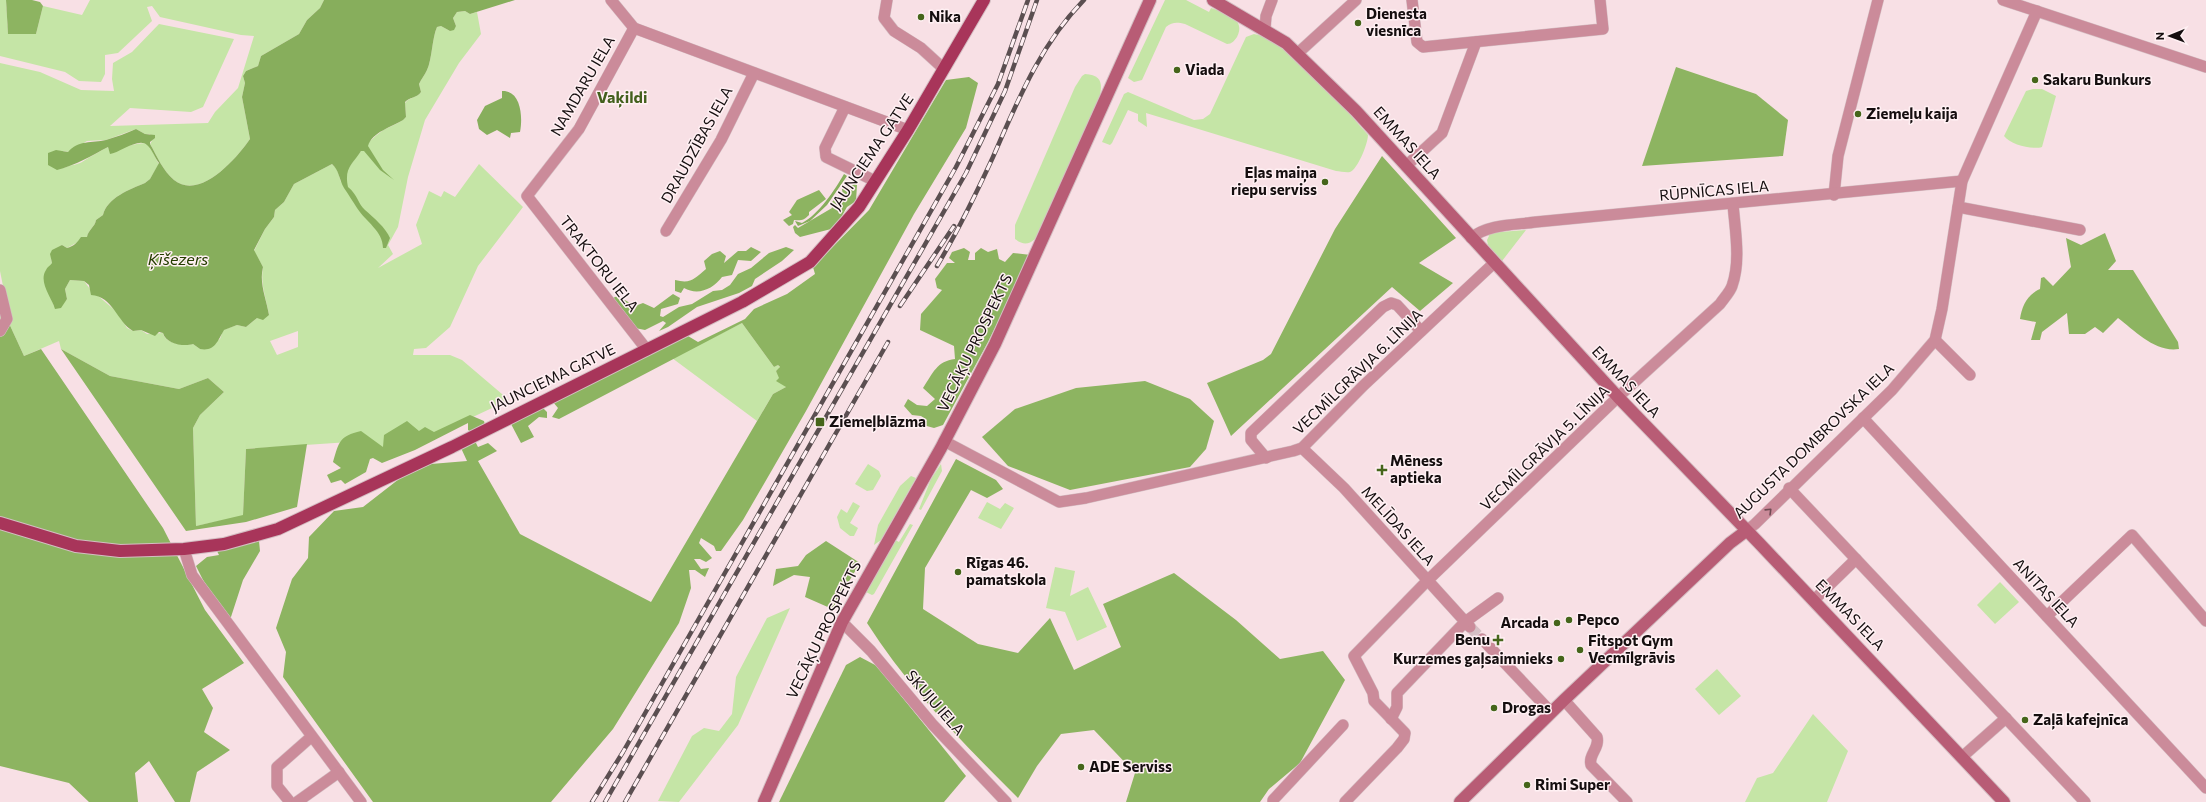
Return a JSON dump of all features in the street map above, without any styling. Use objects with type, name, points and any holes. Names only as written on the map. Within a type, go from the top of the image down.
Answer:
[{"type":"main road","name":"JAUNCIEMA GATVE","points":[[0,523],[76,546],[120,551],[184,548],[224,544],[278,529],[452,447],[742,302],[810,262],[859,207],[908,130],[984,0]]},
{"type":"main road","name":"VECĀĶU PROSPEKTS","points":[[764,802],[842,622],[944,441],[995,344],[1150,0]]},
{"type":"main road","name":"EMMAS IELA","points":[[1213,0],[1265,29],[1298,53],[1356,111],[1618,398],[1814,600],[2004,802]]},
{"type":"main road","name":"AUGUSTA DOMBROVSKA IELA","points":[[1460,802],[1551,712],[1730,544],[1746,531]]},
{"type":"street","name":"DRAUDZĪBAS IELA","points":[[611,0],[634,28],[754,74],[908,130]]},
{"type":"street","points":[[887,0],[884,18],[894,31],[921,48],[944,68]]},
{"type":"street","points":[[1265,29],[1266,16],[1272,0]]},
{"type":"street","points":[[1298,53],[1356,0]]},
{"type":"street","points":[[1412,0],[1417,42],[1423,48],[1603,29],[1600,0]]},
{"type":"street","points":[[1834,194],[1839,148],[1878,0]]},
{"type":"street","points":[[2003,0],[2206,67]]},
{"type":"street","name":"AUGUSTA DOMBROVSKA IELA","points":[[1746,531],[1784,496],[1789,488],[1892,390],[1935,340],[1942,309],[1962,181],[2037,11]]},
{"type":"street","name":"NAMDARU IELA","points":[[527,196],[579,129],[634,28]]},
{"type":"street","points":[[1406,166],[1442,133],[1476,42]]},
{"type":"street","name":"DRAUDZĪBAS IELA","points":[[666,231],[721,140],[754,74]]},
{"type":"street","points":[[844,107],[825,148],[826,157],[875,181]]},
{"type":"street","name":"RŪPNĪCAS IELA","points":[[1471,238],[1481,231],[1490,228],[1536,222],[1962,181]]},
{"type":"street","name":"TRAKTORU IELA","points":[[527,196],[647,350]]},
{"type":"street","name":"VECMĪLGRĀVJA 5. LĪNIJA","points":[[1391,719],[1374,701],[1373,693],[1354,656],[1427,581],[1618,398],[1720,304],[1732,287],[1736,254],[1733,204]]},
{"type":"street","points":[[1958,207],[2080,230]]},
{"type":"street","name":"VECMĪLGRĀVJA 6. LĪNIJA","points":[[944,441],[1059,502],[1086,498],[1266,458],[1302,448],[1363,386],[1494,263]]},
{"type":"street","points":[[0,290],[7,319],[0,331]]},
{"type":"street","points":[[1266,458],[1251,440],[1251,433],[1383,307],[1391,303],[1397,305],[1421,331]]},
{"type":"street","points":[[1935,340],[1970,375]]},
{"type":"street","name":"ANITAS IELA","points":[[1863,418],[2206,788]]},
{"type":"street","name":"MELĪDAS IELA","points":[[1302,448],[1347,493],[1467,625]]},
{"type":"street","points":[[1789,488],[2085,802]]},
{"type":"street","points":[[2047,616],[2132,535],[2206,621]]},
{"type":"street","points":[[184,548],[192,575],[253,655],[311,737],[361,802]]},
{"type":"street","points":[[1814,600],[1856,559]]},
{"type":"street","points":[[1345,802],[1404,739],[1405,733],[1391,719],[1397,707],[1397,693],[1467,625],[1498,598]]},
{"type":"street","name":"SKUJU IELA","points":[[842,622],[871,651],[933,725],[1006,802]]},
{"type":"street","points":[[1482,639],[1551,712]]},
{"type":"street","points":[[1564,700],[1597,737],[1598,745],[1590,760],[1590,765],[1627,802]]},
{"type":"street","points":[[1962,757],[2006,718]]},
{"type":"street","points":[[1273,802],[1273,800],[1343,725]]},
{"type":"street","points":[[290,802],[277,786],[277,767],[311,737]]},
{"type":"street","points":[[297,802],[339,772]]},
{"type":"shaded area","points":[[0,0],[6,0],[8,34],[36,34],[43,6],[82,15],[90,0],[324,0],[320,8],[307,20],[299,34],[261,56],[258,66],[246,71],[243,76],[245,83],[242,97],[250,139],[227,166],[206,181],[195,185],[184,185],[174,180],[163,168],[150,144],[153,139],[150,134],[145,134],[136,129],[106,140],[87,141],[68,152],[63,151],[64,168],[80,163],[108,147],[109,150],[145,143],[150,148],[159,164],[150,179],[145,183],[120,195],[109,204],[103,215],[96,220],[87,237],[67,248],[62,245],[51,258],[52,263],[44,281],[54,306],[63,303],[67,299],[65,289],[70,280],[84,281],[90,289],[117,312],[127,328],[133,331],[141,330],[147,334],[163,333],[167,340],[171,342],[185,345],[193,344],[200,349],[220,339],[223,330],[237,325],[246,327],[257,318],[269,315],[263,285],[263,267],[254,251],[265,229],[274,217],[275,210],[284,202],[294,184],[332,164],[337,169],[341,182],[349,167],[375,136],[406,117],[405,103],[421,92],[419,84],[429,66],[437,27],[441,26],[450,31],[456,26],[453,18],[457,12],[465,11],[470,14],[477,12],[481,34],[459,63],[425,120],[408,177],[398,227],[388,245],[393,254],[378,268],[422,244],[416,225],[429,191],[441,197],[444,191],[455,197],[479,164],[523,207],[478,266],[450,327],[426,348],[414,349],[413,355],[450,355],[462,360],[509,400],[390,456],[364,441],[246,449],[243,516],[196,526],[193,428],[200,415],[224,392],[208,378],[179,389],[110,376],[61,349],[59,341],[24,356],[7,319],[0,331],[0,295],[9,316],[0,271],[0,63],[40,72],[81,90],[114,91],[112,79],[113,63],[132,52],[159,24],[234,39],[203,107],[191,112],[130,108],[110,126],[208,123],[215,112],[238,88],[254,36],[241,35],[160,17],[152,6],[147,7],[152,21],[118,53],[105,55],[105,74],[101,82],[79,81],[65,72],[0,56]],"holes":[[[298,331],[298,347],[277,355],[270,341]]]},
{"type":"shaded area","points":[[6,0],[32,0],[40,2],[43,6],[36,34],[8,34]]},
{"type":"shaded area","points":[[1165,0],[1186,0],[1209,12],[1211,8],[1228,14],[1237,21],[1239,25],[1237,37],[1232,43],[1227,44],[1185,24],[1170,24],[1166,27],[1142,80],[1134,82],[1128,78]]},
{"type":"shaded area","points":[[1254,34],[1268,39],[1283,48],[1299,61],[1330,92],[1368,135],[1362,155],[1353,170],[1350,172],[1336,171],[1146,113],[1147,127],[1138,121],[1138,114],[1128,110],[1112,143],[1110,145],[1102,142],[1124,94],[1128,92],[1194,120],[1203,119],[1210,114],[1246,37]]},
{"type":"shaded area","points":[[1676,67],[1756,94],[1788,120],[1783,156],[1642,166]]},
{"type":"shaded area","points":[[1085,74],[1099,79],[1101,90],[1099,100],[1035,239],[1025,244],[1015,239],[1015,225],[1075,87]]},
{"type":"shaded area","points":[[969,77],[978,83],[966,128],[914,214],[806,411],[743,520],[721,551],[716,551],[714,546],[701,538],[699,543],[712,558],[706,562],[700,559],[694,559],[701,569],[709,568],[705,577],[695,570],[689,570],[691,588],[679,623],[613,729],[551,802],[373,802],[283,677],[286,652],[276,628],[292,579],[308,558],[309,537],[334,511],[363,507],[399,479],[431,464],[467,461],[461,448],[475,441],[478,447],[488,443],[497,451],[478,461],[520,534],[651,602],[773,394],[786,387],[776,381],[779,378],[776,371],[780,367],[778,365],[774,367],[742,323],[559,419],[552,417],[558,408],[553,402],[688,336],[698,342],[745,319],[754,309],[787,294],[815,274],[813,267],[869,210],[946,80]]},
{"type":"shaded area","points":[[2042,89],[2056,96],[2042,147],[2038,148],[2016,144],[2004,136],[2026,91]]},
{"type":"shaded area","points":[[1382,156],[1456,238],[1419,263],[1453,283],[1420,311],[1392,287],[1231,436],[1207,383],[1263,360],[1271,354],[1335,229]]},
{"type":"shaded area","points":[[854,183],[857,185],[856,201],[847,207],[835,228],[800,237],[795,233],[793,227],[795,225],[798,228],[832,208],[831,203],[835,199],[843,197],[842,189]]},
{"type":"shaded area","points":[[819,190],[826,199],[809,212],[807,217],[802,220],[794,220],[793,224],[789,226],[783,220],[792,215],[789,212],[797,200]]},
{"type":"shaded area","points":[[1526,230],[1502,261],[1488,245],[1487,240],[1489,236],[1487,233]]},
{"type":"shaded area","points":[[2105,233],[2116,261],[2108,270],[2133,270],[2178,342],[2179,349],[2162,348],[2146,340],[2118,318],[2103,333],[2095,327],[2085,334],[2069,334],[2067,313],[2042,332],[2040,340],[2031,340],[2036,322],[2020,319],[2022,310],[2028,298],[2035,291],[2040,289],[2041,278],[2044,277],[2053,286],[2071,267],[2066,238],[2081,245]]},
{"type":"shaded area","points":[[751,247],[761,252],[751,261],[738,260],[732,275],[722,277],[710,288],[695,291],[684,288],[681,293],[675,291],[675,280],[689,281],[695,278],[706,269],[704,261],[712,254],[720,251],[726,256],[724,263],[738,251],[746,251]]},
{"type":"shaded area","points":[[786,247],[794,250],[782,261],[755,279],[752,286],[739,293],[697,307],[668,327],[659,331],[666,323],[663,321],[645,330],[635,328],[607,300],[618,296],[635,306],[643,303],[654,308],[673,294],[680,298],[678,304],[661,309],[660,316],[663,317],[679,307],[692,304],[713,291],[722,290],[730,285],[738,274],[751,268],[769,253]]},
{"type":"shaded area","points":[[964,248],[970,252],[968,260],[975,260],[975,253],[981,248],[988,252],[997,249],[999,259],[1005,262],[1013,253],[1031,255],[988,342],[943,425],[934,428],[923,425],[927,420],[921,416],[912,415],[904,406],[908,399],[917,405],[927,406],[935,399],[923,388],[940,365],[949,360],[955,359],[954,346],[920,330],[921,314],[942,290],[937,288],[935,279],[947,263],[955,263],[949,258],[952,252]]},
{"type":"shaded area","points":[[7,319],[24,356],[41,349],[163,528],[205,610],[244,663],[202,689],[213,708],[204,732],[230,750],[197,772],[190,802],[175,802],[149,761],[135,773],[138,802],[89,802],[69,783],[0,766],[0,331]]},
{"type":"shaded area","points":[[742,323],[774,367],[778,365],[780,368],[776,371],[786,387],[773,394],[757,421],[672,358]]},
{"type":"shaded area","points":[[61,349],[110,376],[179,389],[208,378],[224,392],[200,415],[193,428],[196,526],[243,515],[246,449],[307,444],[297,507],[246,522],[186,531]]},
{"type":"shaded area","points":[[1145,381],[1190,399],[1214,421],[1206,449],[1190,467],[1070,490],[1008,466],[982,437],[1015,409],[1076,388]]},
{"type":"shaded area","points":[[542,407],[547,412],[547,418],[539,417],[528,426],[534,437],[521,443],[511,424]]},
{"type":"shaded area","points":[[470,415],[484,421],[485,425],[473,433],[468,430],[468,423],[415,450],[382,463],[373,458],[370,459],[366,472],[345,484],[341,480],[331,483],[327,475],[341,468],[333,462],[341,441],[348,435],[361,431],[383,447],[384,435],[407,421],[419,431],[425,427],[434,432]]},
{"type":"shaded area","points":[[956,459],[996,480],[1003,489],[987,498],[971,490],[925,568],[923,609],[978,644],[1018,653],[1050,618],[1074,670],[1121,647],[1103,604],[1174,573],[1236,620],[1280,659],[1323,651],[1345,680],[1300,763],[1269,789],[1260,802],[1126,802],[1135,773],[1094,730],[1061,734],[1037,766],[1018,798],[957,736],[919,693],[883,647],[867,623]]},
{"type":"shaded area","points":[[868,464],[879,471],[881,476],[873,490],[867,491],[855,484]]},
{"type":"shaded area","points":[[941,464],[942,471],[921,510],[919,509],[931,479]]},
{"type":"shaded area","points":[[911,476],[916,478],[881,540],[874,545],[878,525],[900,486]]},
{"type":"shaded area","points":[[853,502],[860,506],[850,523],[858,528],[854,536],[850,536],[840,528],[837,517],[841,509],[847,513]]},
{"type":"shaded area","points":[[987,502],[1000,509],[1005,503],[1014,508],[1001,529],[978,518]]},
{"type":"shaded area","points":[[910,524],[913,525],[874,594],[872,595],[864,591],[893,539],[899,542]]},
{"type":"shaded area","points":[[259,541],[260,551],[243,580],[230,620],[204,582],[196,566],[207,557],[219,555],[217,551]]},
{"type":"shaded area","points":[[826,541],[860,563],[833,608],[805,597],[810,577],[794,575],[773,586],[776,569],[798,566],[806,555]]},
{"type":"shaded area","points":[[1055,567],[1075,571],[1070,596],[1088,587],[1107,627],[1077,641],[1065,612],[1046,608]]},
{"type":"shaded area","points":[[2000,582],[2019,602],[1995,624],[1977,605]]},
{"type":"shaded area","points":[[790,608],[738,725],[679,802],[658,801],[692,736],[704,728],[719,731],[732,714],[736,677],[767,618]]},
{"type":"shaded area","points":[[860,657],[877,666],[966,776],[944,802],[779,802],[846,665]]},
{"type":"shaded area","points":[[1717,669],[1741,696],[1719,715],[1695,689]]},
{"type":"shaded area","points":[[1813,714],[1848,751],[1827,802],[1745,802],[1757,778],[1773,773]]},
{"type":"water","name":"Ķīšezers","points":[[324,0],[515,0],[470,14],[465,11],[457,12],[453,18],[456,26],[454,30],[450,31],[441,26],[437,27],[429,66],[419,84],[421,92],[405,102],[406,117],[378,133],[370,141],[368,146],[383,170],[394,180],[380,170],[364,151],[361,151],[350,167],[347,175],[348,187],[354,193],[363,208],[386,230],[390,238],[386,248],[383,248],[377,232],[361,213],[344,188],[338,172],[332,164],[294,184],[284,202],[275,210],[274,217],[265,229],[254,250],[263,267],[262,285],[269,315],[263,320],[257,318],[246,327],[237,325],[224,330],[213,347],[209,349],[200,349],[193,344],[180,345],[168,340],[163,333],[159,332],[155,336],[141,330],[133,331],[123,322],[110,304],[98,296],[91,295],[89,285],[84,281],[70,280],[65,289],[67,299],[61,308],[55,309],[46,290],[44,280],[46,269],[52,263],[50,254],[52,250],[62,245],[67,248],[75,244],[81,237],[87,237],[96,220],[103,215],[109,204],[120,195],[150,179],[159,163],[147,145],[143,143],[134,144],[110,154],[108,147],[77,163],[57,170],[48,165],[48,153],[56,150],[68,152],[76,145],[106,140],[136,129],[145,134],[155,135],[155,138],[150,142],[150,144],[163,168],[174,180],[184,185],[195,185],[206,181],[227,166],[250,139],[242,97],[245,83],[243,76],[246,71],[258,66],[261,56],[299,34],[307,20],[320,8]]},
{"type":"water","points":[[502,91],[513,95],[517,100],[521,112],[520,132],[511,133],[510,138],[497,130],[487,135],[479,129],[477,120],[485,106],[502,98]]},
{"type":"water","points":[[844,174],[847,176],[827,205],[810,221],[798,226],[795,221],[802,223],[814,214],[831,194]]},
{"type":"tunnel","points":[[1470,627],[1482,639]]},
{"type":"railway","points":[[592,802],[623,752],[956,167],[998,84],[1028,0]]},
{"type":"railway","points":[[605,802],[966,173],[1005,91],[1037,0]]},
{"type":"railway","points":[[937,266],[973,199],[1021,94],[1042,54],[1068,17],[1084,0]]},
{"type":"railway","points":[[900,306],[954,226]]},
{"type":"railway","points":[[625,802],[888,342]]},
{"type":"place","name":"Nika","points":[[921,17]]},
{"type":"place","name":"Dienesta viesnīca","points":[[1358,23]]},
{"type":"place","name":"Viada","points":[[1177,70]]},
{"type":"place","name":"Sakaru Bunkurs","points":[[2035,80]]},
{"type":"place","name":"Ziemeļu kaija","points":[[1858,114]]},
{"type":"place","name":"Eļas maiņa riepu serviss","points":[[1325,182]]},
{"type":"place","name":"Ziemeļblāzma","points":[[820,422]]},
{"type":"place","name":"Mēness aptieka","points":[[1382,470]]},
{"type":"place","name":"Rīgas 46. pamatskola","points":[[958,572]]},
{"type":"place","name":"Pepco","points":[[1569,620]]},
{"type":"place","name":"Arcada","points":[[1557,623]]},
{"type":"place","name":"Benu","points":[[1498,640]]},
{"type":"place","name":"Fitspot Gym Vecmīlgrāvis","points":[[1580,650]]},
{"type":"place","name":"Kurzemes gaļsaimnieks","points":[[1561,659]]},
{"type":"place","name":"Drogas","points":[[1494,708]]},
{"type":"place","name":"Zaļā kafejnīca","points":[[2025,720]]},
{"type":"place","name":"ADE Serviss","points":[[1081,767]]},
{"type":"place","name":"Rimi Super","points":[[1527,785]]},
{"type":"district","name":"Vaķildi","points":[[622,97]]}]
